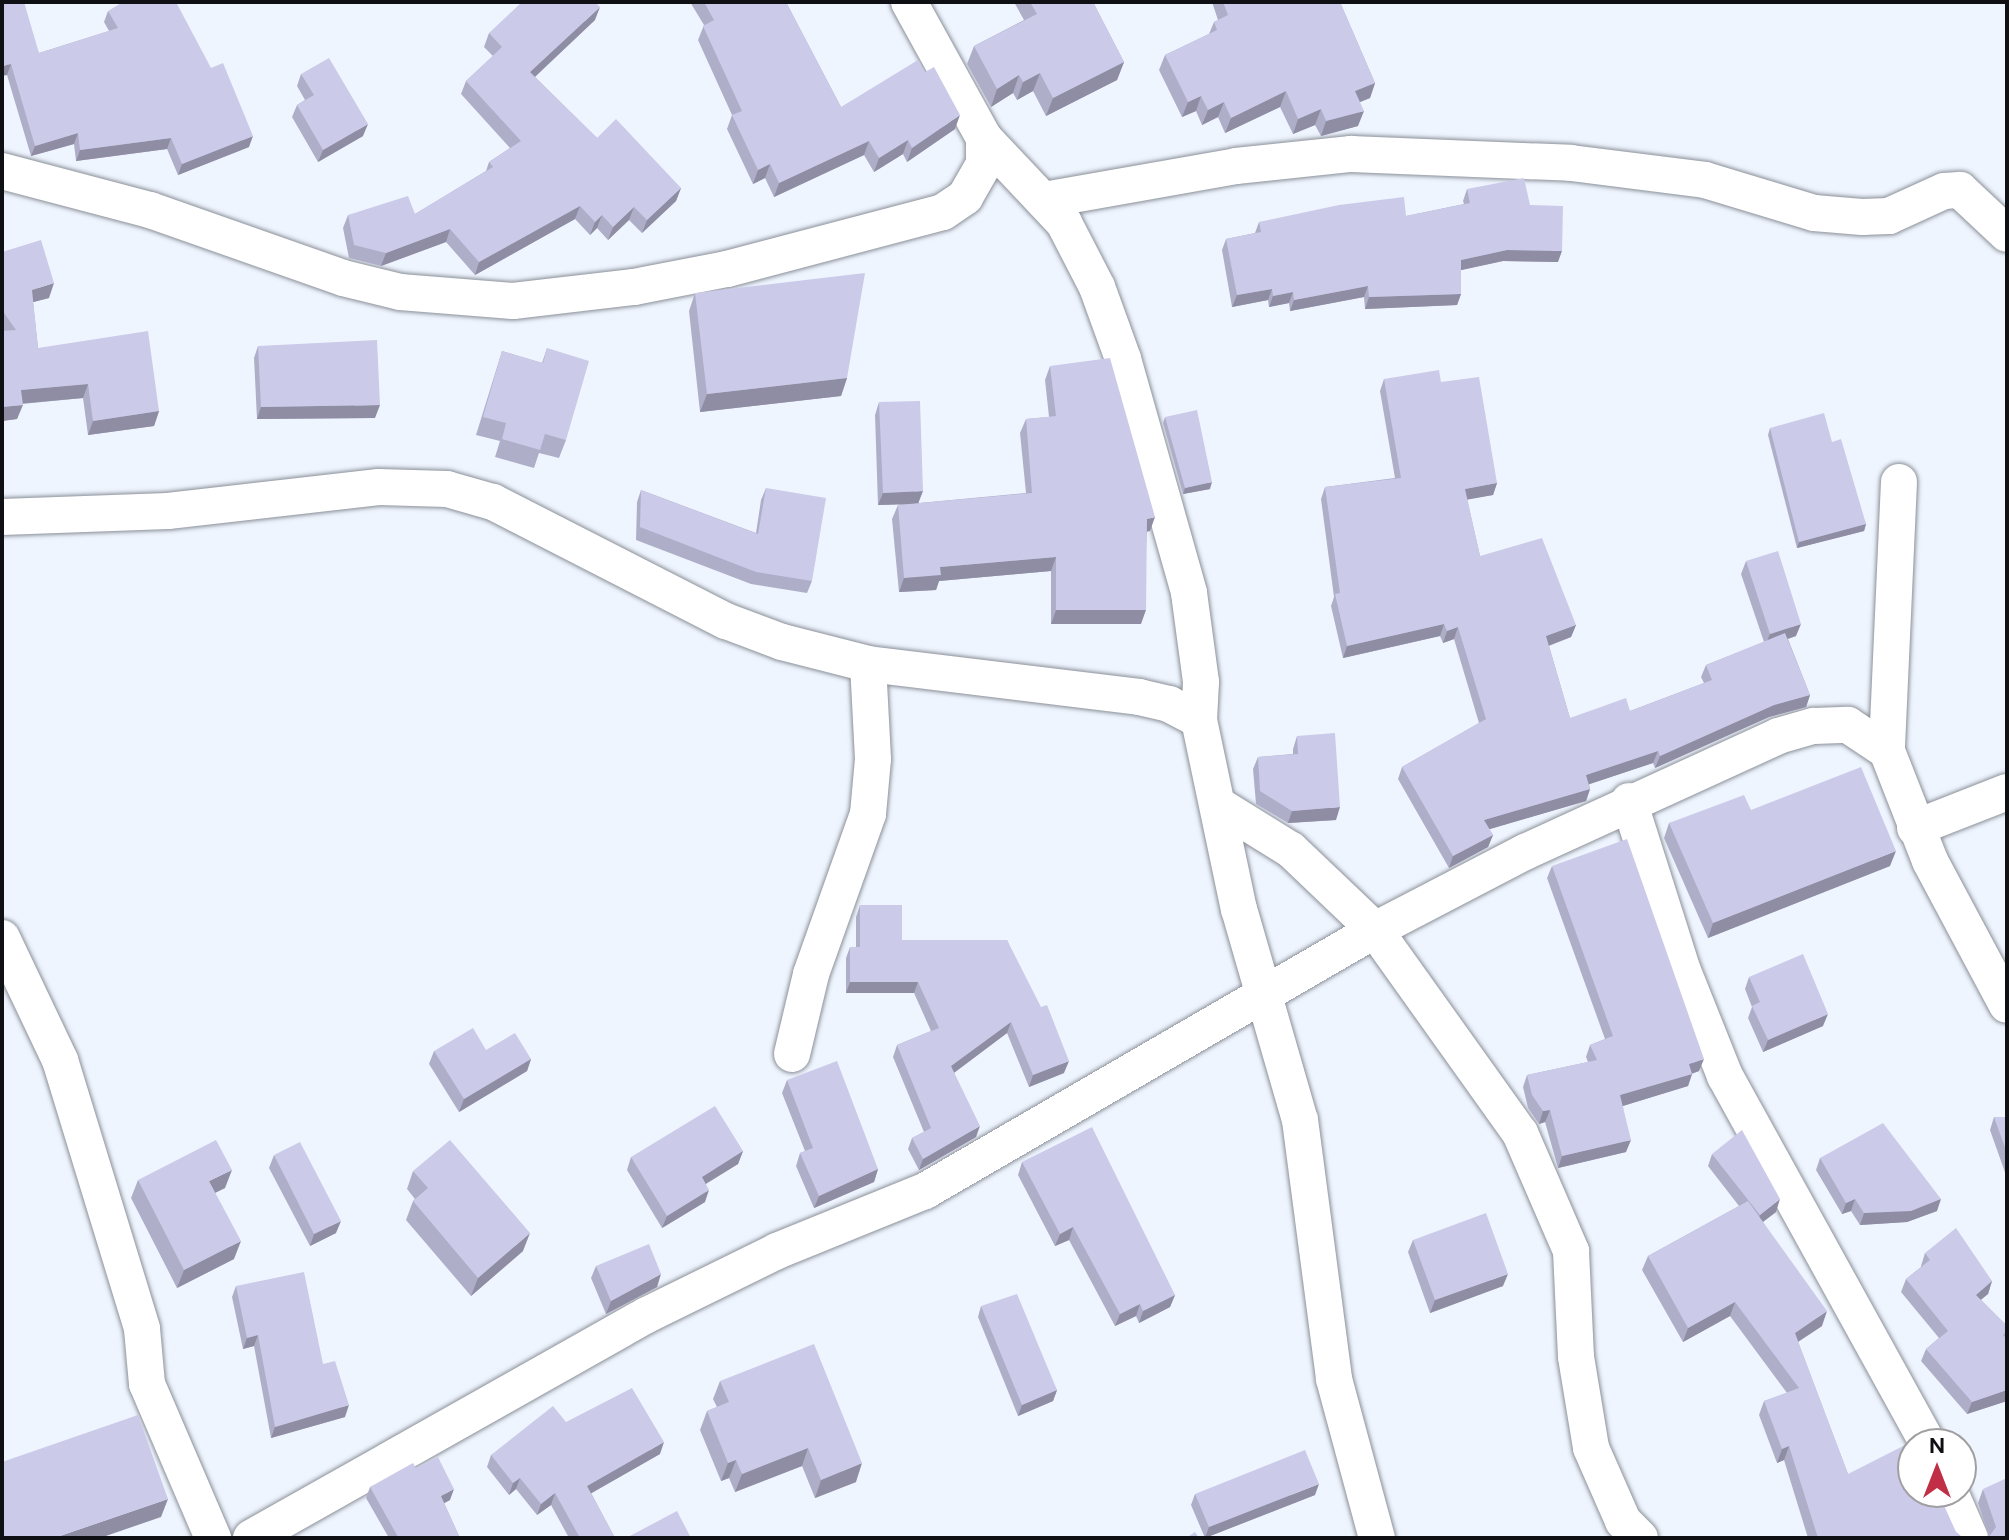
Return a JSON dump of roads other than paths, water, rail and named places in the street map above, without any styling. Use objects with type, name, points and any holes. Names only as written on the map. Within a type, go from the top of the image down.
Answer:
[{"type":"street","points":[[909,2],[984,138],[1044,200],[1079,247],[1123,359],[1189,593],[1201,682],[1199,720],[1262,995],[1300,1120],[1334,1379],[1377,1538]]},
{"type":"street","points":[[2,171],[150,210],[343,278],[400,292],[513,301],[634,287],[727,269],[943,212],[978,180],[984,138]]},
{"type":"street","points":[[1044,200],[1236,166],[1351,154],[1614,168],[1705,180],[1814,213],[1862,217],[1889,216],[1944,191],[1960,190],[2007,234]]},
{"type":"street","points":[[1899,482],[1887,751],[1915,828],[2007,1005]]},
{"type":"street","points":[[2,517],[168,511],[379,487],[447,489],[493,502],[726,621],[868,664],[1088,688],[1169,704],[1199,720]]},
{"type":"street","points":[[792,1054],[811,974],[868,814],[873,759],[868,664]]},
{"type":"street","points":[[251,1538],[659,1308],[777,1251],[925,1191],[1375,930],[1629,801],[1814,726],[1848,725],[1887,751]]},
{"type":"street","points":[[1915,828],[2007,792]]},
{"type":"street","points":[[1629,801],[1683,971],[1725,1076],[1919,1428]]},
{"type":"street","points":[[1220,806],[1291,850],[1375,930],[1500,1101],[1545,1189],[1571,1251],[1576,1357],[1591,1448],[1623,1521],[1640,1538]]},
{"type":"street","points":[[2,938],[60,1060],[142,1329],[147,1384],[213,1538]]},
{"type":"street","points":[[1957,1508],[1970,1538]]}]
